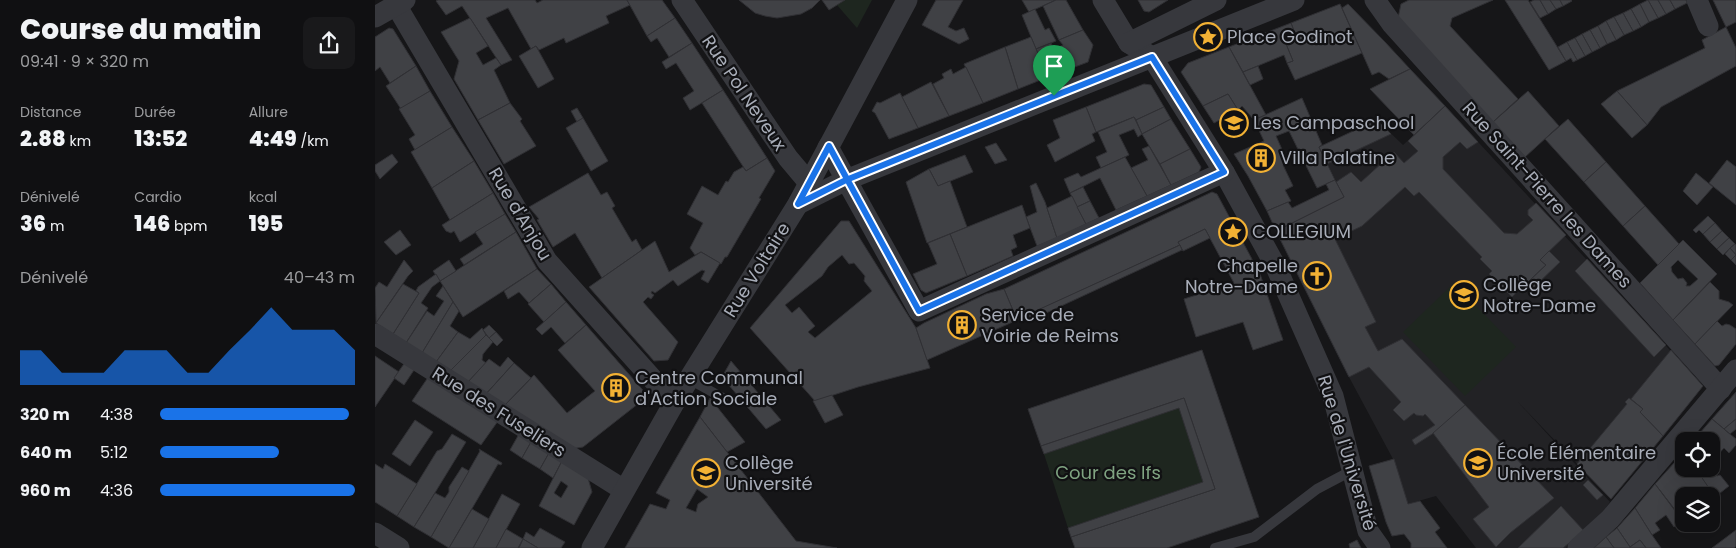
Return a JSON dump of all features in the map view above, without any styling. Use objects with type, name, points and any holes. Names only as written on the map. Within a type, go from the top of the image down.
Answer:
[{"type":"street","name":"Rue Pol Neveux","points":[[682,0],[788,158],[809,183]]},
{"type":"street","name":"Rue Voltaire","points":[[592,548],[674,402],[798,204],[907,0]]},
{"type":"street","name":"Rue de l'Université","points":[[1103,0],[1129,44],[1152,57],[1224,172],[1276,267],[1333,396],[1368,531],[1380,548]]},
{"type":"street","points":[[1129,44],[1216,0]]},
{"type":"street","points":[[798,204],[846,180],[1294,0]]},
{"type":"street","name":"Rue Saint-Pierre les Dames","points":[[1375,0],[1392,24],[1721,389]]},
{"type":"street","points":[[1697,0],[1708,26]]},
{"type":"street","points":[[375,17],[400,2]]},
{"type":"street","name":"Rue d'Anjou","points":[[400,2],[547,261],[674,402]]},
{"type":"street","points":[[829,146],[922,317],[1224,172]]},
{"type":"street","name":"Rue des Fuseliers","points":[[375,334],[624,490]]},
{"type":"street","points":[[1578,548],[1610,519],[1736,370]]},
{"type":"street","points":[[375,533],[399,548]]},
{"type":"lane","points":[[689,379],[723,398]]},
{"type":"lane","points":[[1215,548],[1254,537],[1317,489],[1353,470]]},
{"type":"shaded area","name":"Collège Notre-Dame","points":[[1445,106],[1703,386],[1611,499],[1518,402],[1610,502],[1595,523],[1566,548],[1476,548],[1436,496],[1383,511],[1369,466],[1393,459],[1349,377],[1276,231],[1344,197],[1319,147],[1377,120],[1403,145]]},
{"type":"green space","points":[[845,0],[872,0],[857,28],[837,5]]},
{"type":"green space","points":[[1454,283],[1516,347],[1465,396],[1403,332]]},
{"type":"green space","name":"Cour des Ifs","points":[[1179,408],[1203,482],[1068,528],[1044,454]]},
{"type":"building","points":[[535,0],[537,3],[543,0],[627,0],[630,5],[606,16],[609,23],[566,43],[564,38],[539,50],[536,46],[531,49],[508,8],[486,18],[512,60],[501,65],[462,6],[446,15],[436,1]]},
{"type":"building","points":[[627,0],[662,0],[675,18],[647,36]]},
{"type":"building","points":[[739,0],[820,0],[812,8],[801,14],[777,18],[755,13]]},
{"type":"building","points":[[822,0],[845,0],[829,10]]},
{"type":"building","points":[[936,0],[963,0],[948,27],[956,31],[964,28],[969,39],[959,44],[922,25]]},
{"type":"building","points":[[1022,0],[1056,0],[1029,12]]},
{"type":"building","points":[[1056,0],[1066,0],[1083,30],[1059,40],[1043,6]]},
{"type":"building","points":[[1138,0],[1168,0],[1149,12],[1144,11]]},
{"type":"building","points":[[1409,0],[1493,0],[1452,18],[1450,26],[1518,99],[1493,122],[1398,18],[1401,4]]},
{"type":"building","points":[[1505,0],[1528,0],[1566,61],[1549,70]]},
{"type":"building","points":[[1540,0],[1548,14],[1540,18],[1530,2]]},
{"type":"building","points":[[1540,0],[1550,0],[1556,9],[1548,14]]},
{"type":"building","points":[[1550,0],[1560,0],[1563,6],[1556,9]]},
{"type":"building","points":[[1560,0],[1571,0],[1572,1],[1563,6]]},
{"type":"building","points":[[1648,0],[1658,0],[1666,14],[1658,18]]},
{"type":"building","points":[[1648,0],[1658,18],[1649,22],[1640,4]]},
{"type":"building","points":[[1658,0],[1670,0],[1675,9],[1666,14]]},
{"type":"building","points":[[1670,0],[1686,0],[1687,3],[1675,9]]},
{"type":"building","points":[[1713,0],[1736,0],[1736,22],[1726,27]]},
{"type":"building","points":[[1340,4],[1362,53],[1295,80],[1287,63],[1293,61],[1286,44],[1297,39],[1291,23]]},
{"type":"building","points":[[1348,4],[1410,69],[1389,79],[1379,72],[1372,75],[1342,8]]},
{"type":"building","points":[[1640,4],[1649,22],[1641,27],[1631,9]]},
{"type":"building","points":[[1035,9],[1045,30],[1049,28],[1056,41],[1036,49],[1022,15]]},
{"type":"building","points":[[1631,9],[1641,27],[1633,31],[1623,13]]},
{"type":"building","points":[[1623,13],[1633,31],[1624,35],[1614,17]]},
{"type":"building","points":[[1614,17],[1624,35],[1616,40],[1606,21]]},
{"type":"building","points":[[470,18],[488,46],[476,53],[483,65],[496,58],[501,65],[494,70],[510,103],[478,120],[454,79],[459,61],[441,32]]},
{"type":"building","points":[[675,18],[692,43],[669,57],[657,38],[651,42],[647,36]]},
{"type":"building","points":[[1606,21],[1616,40],[1607,44],[1598,26]]},
{"type":"building","points":[[1291,23],[1297,39],[1286,44],[1293,61],[1287,63],[1284,55],[1243,72],[1229,47]]},
{"type":"building","points":[[1598,26],[1607,44],[1600,48],[1590,30]]},
{"type":"building","points":[[1726,27],[1736,48],[1736,66],[1661,107],[1647,125],[1617,91],[1705,48],[1702,40]]},
{"type":"building","points":[[389,28],[393,29],[416,66],[390,83],[380,67],[375,71],[375,37]]},
{"type":"building","points":[[1083,30],[1093,45],[1088,62],[1048,77],[1036,49],[1051,43],[1054,49],[1063,45],[1059,40]]},
{"type":"building","points":[[1590,30],[1600,48],[1592,52],[1582,34]]},
{"type":"building","points":[[1582,34],[1592,52],[1585,56],[1575,38]]},
{"type":"building","points":[[1031,37],[1048,77],[1018,89],[1005,47]]},
{"type":"building","points":[[1575,38],[1585,56],[1577,60],[1567,42]]},
{"type":"building","points":[[1567,42],[1577,60],[1573,62],[1571,58],[1566,61],[1558,47]]},
{"type":"building","points":[[692,43],[723,90],[690,110],[683,98],[694,91],[676,63],[666,69],[662,62]]},
{"type":"building","points":[[536,46],[554,79],[538,88],[519,56]]},
{"type":"building","points":[[1005,47],[1018,89],[983,103],[964,64]]},
{"type":"building","points":[[1229,47],[1266,115],[1254,120],[1242,106],[1238,110],[1228,94],[1203,106],[1181,72],[1188,63]]},
{"type":"building","points":[[416,66],[430,91],[401,109],[386,86]]},
{"type":"building","points":[[1258,66],[1263,79],[1250,85],[1243,72]]},
{"type":"building","points":[[966,67],[983,103],[949,116],[933,84],[944,78],[942,74],[951,69],[953,74]]},
{"type":"building","points":[[1410,69],[1445,106],[1414,135],[1370,89]]},
{"type":"building","points":[[931,82],[949,116],[918,128],[902,97]]},
{"type":"building","points":[[1144,84],[1151,85],[1164,107],[1136,120],[1134,117],[1096,132],[1086,107]]},
{"type":"building","points":[[723,90],[767,158],[746,171],[702,103]]},
{"type":"building","points":[[430,91],[452,127],[415,150],[409,139],[415,135],[399,109]]},
{"type":"building","points":[[1528,91],[1559,126],[1525,157],[1493,122]]},
{"type":"building","points":[[1617,91],[1647,125],[1632,138],[1601,104]]},
{"type":"building","points":[[900,93],[918,128],[889,139],[875,113],[872,111],[877,102],[880,103]]},
{"type":"building","points":[[1228,94],[1238,110],[1214,123],[1203,106]]},
{"type":"building","name":"Villa Palatine","points":[[1302,98],[1322,145],[1319,147],[1335,180],[1317,188],[1289,131],[1276,136],[1288,163],[1283,165],[1293,186],[1285,190],[1291,201],[1267,211],[1234,154],[1264,141],[1254,120]]},
{"type":"building","points":[[510,103],[522,119],[520,121],[536,146],[504,164],[478,120]]},
{"type":"building","points":[[1445,106],[1478,142],[1467,149],[1460,142],[1443,157],[1443,169],[1504,233],[1517,234],[1533,220],[1528,215],[1528,210],[1536,203],[1566,235],[1540,260],[1546,265],[1512,297],[1489,274],[1492,271],[1480,259],[1482,257],[1419,192],[1414,196],[1405,187],[1362,226],[1335,239],[1376,322],[1365,327],[1378,351],[1402,339],[1465,405],[1440,429],[1415,445],[1412,440],[1435,425],[1425,414],[1423,416],[1414,413],[1404,421],[1393,410],[1401,402],[1369,367],[1349,377],[1276,231],[1344,197],[1336,182],[1351,172],[1361,182],[1394,152],[1404,163],[1418,151],[1408,141]]},
{"type":"building","points":[[1086,107],[1096,132],[1092,134],[1095,141],[1055,162],[1047,145],[1060,138],[1053,120]]},
{"type":"building","points":[[1164,107],[1171,119],[1142,134],[1136,120]]},
{"type":"building","points":[[577,108],[583,118],[577,122],[571,111]]},
{"type":"building","points":[[1134,117],[1142,134],[1138,137],[1134,129],[1119,135],[1129,155],[1101,168],[1096,157],[1107,152],[1098,132]]},
{"type":"building","points":[[583,118],[608,161],[591,171],[566,128]]},
{"type":"building","points":[[1171,119],[1190,149],[1160,164],[1142,134]]},
{"type":"building","points":[[1568,119],[1606,162],[1584,182],[1545,139]]},
{"type":"building","points":[[1377,120],[1391,134],[1327,164],[1319,147]]},
{"type":"building","points":[[452,127],[474,161],[432,188],[411,152]]},
{"type":"building","points":[[996,143],[1007,160],[995,164],[985,147]]},
{"type":"building","points":[[1149,146],[1171,185],[1147,196],[1131,168],[1148,160],[1142,149]]},
{"type":"building","points":[[1190,149],[1201,167],[1199,172],[1171,185],[1160,164]]},
{"type":"building","points":[[392,154],[398,162],[380,179],[375,171],[375,165]]},
{"type":"building","points":[[965,155],[973,172],[938,186],[929,169]]},
{"type":"building","points":[[1125,157],[1147,196],[1116,210],[1100,178],[1070,193],[1064,179],[1078,173],[1081,177]]},
{"type":"building","points":[[767,158],[775,171],[727,257],[725,257],[721,264],[701,252],[695,255],[690,248],[703,223],[687,214],[702,186],[718,195],[734,172],[743,167],[746,171]]},
{"type":"building","points":[[1727,160],[1736,167],[1736,205],[1709,183]]},
{"type":"building","points":[[474,161],[493,193],[450,220],[432,188]]},
{"type":"building","points":[[1606,162],[1645,206],[1623,226],[1584,182]]},
{"type":"building","points":[[929,169],[938,186],[950,181],[967,227],[927,243],[906,182]]},
{"type":"building","points":[[588,173],[601,195],[607,192],[615,206],[612,208],[632,242],[636,239],[642,250],[602,278],[575,233],[553,247],[537,220],[539,219],[529,207]]},
{"type":"building","points":[[1696,173],[1713,187],[1697,205],[1683,191]]},
{"type":"building","points":[[1335,180],[1344,197],[1276,231],[1267,211],[1288,202],[1292,208],[1329,190],[1326,184]]},
{"type":"building","points":[[1036,183],[1045,202],[1057,238],[1037,246],[1026,217],[1037,212],[1030,186]]},
{"type":"building","points":[[1083,187],[1090,201],[1077,207],[1070,193]]},
{"type":"building","points":[[1212,192],[1217,194],[1260,274],[1283,340],[1253,350],[1243,322],[1196,337],[1184,299],[1234,283],[1205,229],[1178,242],[1180,245],[1017,320],[1004,289]]},
{"type":"building","points":[[493,193],[505,214],[460,242],[454,231],[451,233],[446,231],[442,225]]},
{"type":"building","points":[[1072,196],[1086,224],[1057,238],[1047,208]]},
{"type":"building","points":[[1090,201],[1099,218],[1086,224],[1077,207]]},
{"type":"building","points":[[1022,205],[1030,228],[1013,235],[1017,247],[1011,250],[1013,256],[967,276],[950,234]]},
{"type":"building","points":[[1645,206],[1679,244],[1658,265],[1623,226]]},
{"type":"building","points":[[505,214],[516,232],[464,265],[460,259],[483,244],[475,232]]},
{"type":"building","points":[[1708,216],[1715,223],[1703,234],[1699,230],[1696,233],[1693,230]]},
{"type":"building","points":[[841,221],[849,221],[916,328],[930,368],[858,387],[815,401],[750,328]],"holes":[[[842,255],[849,264],[854,263],[865,276],[864,281],[872,291],[815,338],[808,332],[815,326],[799,307],[792,313],[785,305],[822,276],[828,267]]]},
{"type":"building","points":[[1715,223],[1722,231],[1710,242],[1703,234]]},
{"type":"building","points":[[1205,229],[1210,238],[1183,251],[1178,242]]},
{"type":"building","points":[[400,230],[411,245],[396,255],[384,242]]},
{"type":"building","points":[[1722,231],[1729,238],[1717,249],[1710,242]]},
{"type":"building","points":[[516,232],[537,269],[463,317],[440,281]]},
{"type":"building","points":[[950,234],[967,276],[926,293],[921,290],[913,274],[937,264],[928,243]]},
{"type":"building","points":[[1729,238],[1735,244],[1723,255],[1717,249]]},
{"type":"building","points":[[1683,240],[1717,274],[1673,320],[1640,283]],"holes":[[[1678,260],[1698,279],[1690,286],[1686,286],[1687,283],[1683,278],[1678,279],[1672,272],[1671,267]]]},
{"type":"building","points":[[655,241],[669,272],[701,252],[720,263],[708,283],[701,279],[705,271],[702,270],[678,286],[673,280],[655,293],[652,291],[651,293],[654,295],[651,299],[648,297],[643,302],[678,342],[668,360],[654,361],[589,287]]},
{"type":"building","points":[[1180,245],[1182,250],[1031,320],[1029,314]]},
{"type":"building","points":[[1736,245],[1736,255],[1730,248]]},
{"type":"building","points":[[1730,248],[1736,255],[1731,260],[1725,254]]},
{"type":"building","points":[[1549,251],[1560,262],[1532,289],[1527,283],[1546,265],[1540,260]]},
{"type":"building","points":[[1736,255],[1736,265],[1731,260]]},
{"type":"building","points":[[1587,259],[1666,345],[1654,357],[1575,271]]},
{"type":"building","points":[[404,260],[413,271],[376,323],[375,288],[379,282],[387,287]]},
{"type":"building","points":[[449,260],[456,271],[440,281],[433,271]]},
{"type":"building","points":[[537,269],[551,284],[529,303],[519,292],[508,299],[504,291]]},
{"type":"building","points":[[436,274],[440,281],[432,287],[421,303],[428,308],[406,343],[393,334],[419,293],[416,291],[418,287]]},
{"type":"building","points":[[1710,282],[1719,291],[1719,299],[1733,305],[1695,344],[1673,320]]},
{"type":"building","points":[[403,284],[419,293],[393,334],[376,323]]},
{"type":"building","points":[[551,284],[566,302],[544,322],[528,304]]},
{"type":"building","points":[[443,286],[453,302],[422,353],[406,343],[427,311],[434,316],[444,301],[436,296]]},
{"type":"building","name":"Service de Voirie de Reims","points":[[1004,289],[1017,320],[927,360],[916,328],[986,294]]},
{"type":"building","points":[[453,302],[459,311],[450,326],[458,332],[436,362],[422,353]]},
{"type":"building","points":[[566,302],[586,325],[565,343],[551,327],[542,335],[536,329]]},
{"type":"building","points":[[1717,321],[1722,326],[1726,324],[1736,329],[1736,344],[1719,365],[1715,366],[1695,344]]},
{"type":"building","points":[[489,325],[496,332],[489,338],[483,330]]},
{"type":"building","name":"Centre Communal d'Action Sociale","points":[[586,325],[648,396],[583,447],[571,449],[504,406],[534,375],[567,413],[595,391],[558,350]]},
{"type":"building","points":[[482,328],[486,335],[450,371],[436,362],[458,332],[470,339]]},
{"type":"building","points":[[496,332],[503,340],[497,346],[489,338]]},
{"type":"building","points":[[486,335],[493,342],[483,354],[482,360],[486,363],[468,382],[450,371]]},
{"type":"building","points":[[1202,350],[1259,517],[1167,548],[1075,548],[1071,537],[1215,489],[1184,398],[1041,446],[1028,409]]},
{"type":"building","points":[[1671,350],[1703,386],[1663,436],[1640,412],[1643,409],[1631,399]]},
{"type":"building","points":[[375,356],[399,372],[375,407]]},
{"type":"building","points":[[508,357],[514,363],[486,394],[468,382],[489,359],[500,367]]},
{"type":"building","points":[[406,361],[416,367],[404,385],[394,378]]},
{"type":"building","points":[[731,361],[781,420],[766,429],[722,377]]},
{"type":"building","points":[[514,363],[531,378],[504,406],[486,394]]},
{"type":"building","points":[[429,376],[498,421],[481,445],[412,401]]},
{"type":"building","points":[[1736,392],[1736,419],[1724,429],[1712,419]]},
{"type":"building","points":[[832,395],[843,415],[825,423],[813,401]]},
{"type":"building","points":[[710,398],[745,442],[727,452],[700,417]]},
{"type":"building","points":[[1184,398],[1215,489],[1071,537],[1068,528],[1203,482],[1179,408],[1044,454],[1041,446]]},
{"type":"building","points":[[1629,398],[1643,409],[1640,412],[1663,436],[1611,499],[1577,464],[1627,404],[1625,402]]},
{"type":"building","points":[[1465,405],[1554,498],[1510,533],[1496,547],[1473,519],[1489,507],[1433,433]]},
{"type":"building","name":"Collège Université","points":[[700,417],[796,541],[837,548],[625,548],[650,504],[666,509],[670,500],[656,493]],"holes":[[[697,489],[708,497],[698,504],[696,512],[686,508]]]},
{"type":"building","points":[[1712,419],[1736,439],[1736,445],[1729,453],[1724,448],[1720,452],[1720,432],[1701,432]]},
{"type":"building","points":[[1736,419],[1736,429],[1730,434],[1724,429]]},
{"type":"building","points":[[415,420],[433,432],[410,466],[392,454]]},
{"type":"building","points":[[452,434],[466,442],[414,527],[397,516],[437,451],[442,449]]},
{"type":"building","points":[[519,434],[531,442],[522,458],[510,450]]},
{"type":"building","points":[[531,442],[549,453],[540,469],[522,458]]},
{"type":"building","points":[[479,449],[502,463],[501,465],[498,464],[449,548],[431,537],[480,451]]},
{"type":"building","points":[[549,453],[562,461],[553,478],[540,469]]},
{"type":"building","points":[[1394,459],[1408,504],[1420,501],[1440,528],[1435,532],[1447,548],[1411,548],[1411,543],[1404,534],[1392,536],[1369,466]]},
{"type":"building","points":[[562,461],[588,478],[592,492],[574,525],[539,506]],"holes":[[[561,481],[568,486],[561,498],[554,493]]]},
{"type":"building","points":[[1675,462],[1675,477],[1702,477],[1708,486],[1675,487],[1675,510],[1655,484]]},
{"type":"building","points":[[375,464],[383,469],[385,464],[417,484],[397,516],[375,502]]},
{"type":"building","points":[[462,467],[469,471],[431,537],[414,527],[435,493],[445,498],[449,492],[449,487]]},
{"type":"building","points":[[1720,475],[1729,486],[1720,493],[1720,487],[1708,487],[1701,477],[1720,477]]},
{"type":"building","points":[[1588,480],[1603,495],[1597,500],[1583,485]]},
{"type":"building","points":[[1655,484],[1675,511],[1675,526],[1666,515],[1655,523],[1660,530],[1652,535],[1635,508]]},
{"type":"building","points":[[502,494],[520,504],[496,548],[473,548]]},
{"type":"building","name":"École Élémentaire Université","points":[[1561,506],[1584,531],[1563,548],[1518,548]]},
{"type":"building","points":[[1635,508],[1661,548],[1646,548],[1640,540],[1630,547],[1617,528]]},
{"type":"building","points":[[472,509],[489,519],[473,548],[449,548]]},
{"type":"building","points":[[540,528],[565,542],[561,548],[538,548],[523,539],[526,532],[534,537]]},
{"type":"building","points":[[1617,528],[1630,548],[1614,548],[1606,537]]},
{"type":"building","points":[[506,529],[523,539],[518,548],[496,548]]},
{"type":"building","points":[[1736,530],[1736,546],[1734,548],[1712,548]]},
{"type":"building","points":[[1606,537],[1614,548],[1594,548]]},
{"type":"building","points":[[523,539],[538,548],[519,548]]},
{"type":"building","points":[[1357,540],[1361,548],[1350,548],[1349,544]]},
{"type":"building","points":[[1640,540],[1646,548],[1630,548],[1630,547]]},
{"type":"place","name":"Place Godinot","points":[[1208,37]]},
{"type":"place","name":"Les Campaschool","points":[[1234,123]]},
{"type":"place","name":"Villa Palatine","points":[[1261,158]]},
{"type":"place","name":"COLLEGIUM","points":[[1233,232]]},
{"type":"place","name":"Chapelle Notre-Dame","points":[[1317,276]]},
{"type":"place","name":"Collège Notre-Dame","points":[[1464,295]]},
{"type":"place","name":"Service de Voirie de Reims","points":[[962,325]]},
{"type":"place","name":"Centre Communal d'Action Sociale","points":[[616,388]]},
{"type":"place","name":"École Élémentaire Université","points":[[1478,463]]},
{"type":"place","name":"Collège Université","points":[[706,473]]},
{"type":"route","points":[[1054,96],[846,180],[798,204],[829,146],[846,180],[919,311],[1224,172],[1152,57],[1054,96]]}]
